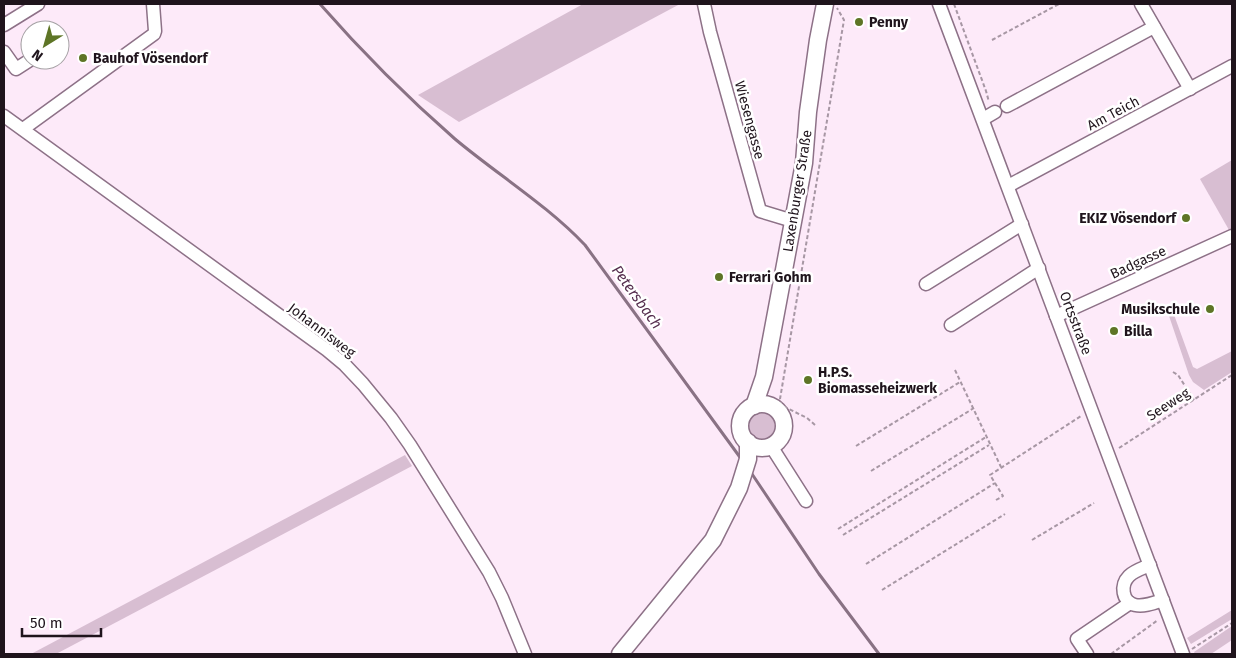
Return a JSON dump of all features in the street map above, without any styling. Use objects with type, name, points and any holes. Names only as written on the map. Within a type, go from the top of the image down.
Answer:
[{"type":"main road","name":"Laxenburger Straße","points":[[620,654],[713,540],[730,508],[748,459],[760,445],[742,435],[741,422],[747,411],[762,406],[764,377],[804,163],[808,112],[825,4]]},
{"type":"main road","points":[[760,445],[779,440],[784,426],[781,415],[776,409],[762,406]]},
{"type":"street","points":[[4,25],[38,4]]},
{"type":"street","points":[[22,129],[154,34],[153,4]]},
{"type":"street","name":"Wiesengasse","points":[[704,4],[760,212],[793,221]]},
{"type":"street","name":"Ortsstraße","points":[[939,4],[1150,565],[1157,602],[1185,653]]},
{"type":"street","points":[[1146,6],[1154,27],[1190,89]]},
{"type":"street","points":[[1007,106],[1154,27]]},
{"type":"street","points":[[4,52],[16,69],[20,66]]},
{"type":"street","name":"Am Teich","points":[[1008,186],[1232,66]]},
{"type":"street","points":[[983,119],[995,112]]},
{"type":"street","name":"Johannisweg","points":[[4,116],[345,365],[392,418],[475,547],[502,598],[525,654]]},
{"type":"street","points":[[926,284],[1022,224]]},
{"type":"street","name":"Badgasse","points":[[1056,316],[1232,236]]},
{"type":"street","points":[[951,325],[1039,268]]},
{"type":"street","points":[[760,445],[806,502]]},
{"type":"street","points":[[1150,565],[1130,575],[1124,582],[1124,594],[1130,603],[1138,605],[1157,602]]},
{"type":"street","points":[[1087,654],[1077,640],[1130,603]]},
{"type":"path","points":[[815,425],[807,418],[781,405],[780,399],[844,20],[835,4]]},
{"type":"path","points":[[992,40],[1059,4]]},
{"type":"path","points":[[955,370],[1001,468]]},
{"type":"path","points":[[1173,372],[1178,375],[1194,400]]},
{"type":"path","name":"Seeweg","points":[[1115,450],[1232,375]]},
{"type":"path","points":[[856,446],[960,382]]},
{"type":"path","points":[[996,500],[1004,496],[990,474],[1082,415],[1080,408],[1090,405]]},
{"type":"path","points":[[871,471],[974,408]]},
{"type":"path","points":[[838,529],[986,437]]},
{"type":"path","points":[[843,536],[989,445]]},
{"type":"path","points":[[866,564],[995,483]]},
{"type":"path","points":[[1032,540],[1094,504]]},
{"type":"path","points":[[882,590],[1005,514]]},
{"type":"path","points":[[1111,654],[1115,653],[1129,640],[1158,620],[1157,602]]},
{"type":"path","points":[[1185,653],[1232,623]]},
{"type":"path","points":[[1127,636],[1129,640]]},
{"type":"shaded area","points":[[583,4],[680,4],[459,122],[418,95]]},
{"type":"shaded area","points":[[1232,160],[1232,229],[1229,230],[1200,179]]},
{"type":"shaded area","points":[[1173,312],[1193,367],[1197,369],[1232,351],[1232,372],[1204,390],[1193,382],[1168,313]]},
{"type":"shaded area","points":[[762,413],[771,417],[775,426],[771,435],[762,439],[753,435],[749,426],[753,417]]},
{"type":"shaded area","points":[[405,455],[412,466],[56,654],[31,654]]},
{"type":"shaded area","points":[[1232,610],[1232,619],[1191,644],[1187,638]]},
{"type":"shaded area","points":[[1232,626],[1232,640],[1211,654],[1195,654],[1194,652]]},
{"type":"waterway","name":"Petersbach","points":[[320,4],[369,57],[437,123],[555,217],[585,245],[742,460]]},
{"type":"waterway","name":"Petersbach","points":[[750,471],[819,574],[879,654]]},
{"type":"place","name":"Penny","points":[[859,22]]},
{"type":"place","name":"Bauhof Vösendorf","points":[[83,58]]},
{"type":"place","name":"EKIZ Vösendorf","points":[[1186,218]]},
{"type":"place","name":"Ferrari Gohm","points":[[719,277]]},
{"type":"place","name":"Musikschule","points":[[1210,309]]},
{"type":"place","name":"Billa","points":[[1114,331]]},
{"type":"place","name":"H.P.S. Biomasseheizwerk","points":[[808,380]]}]
